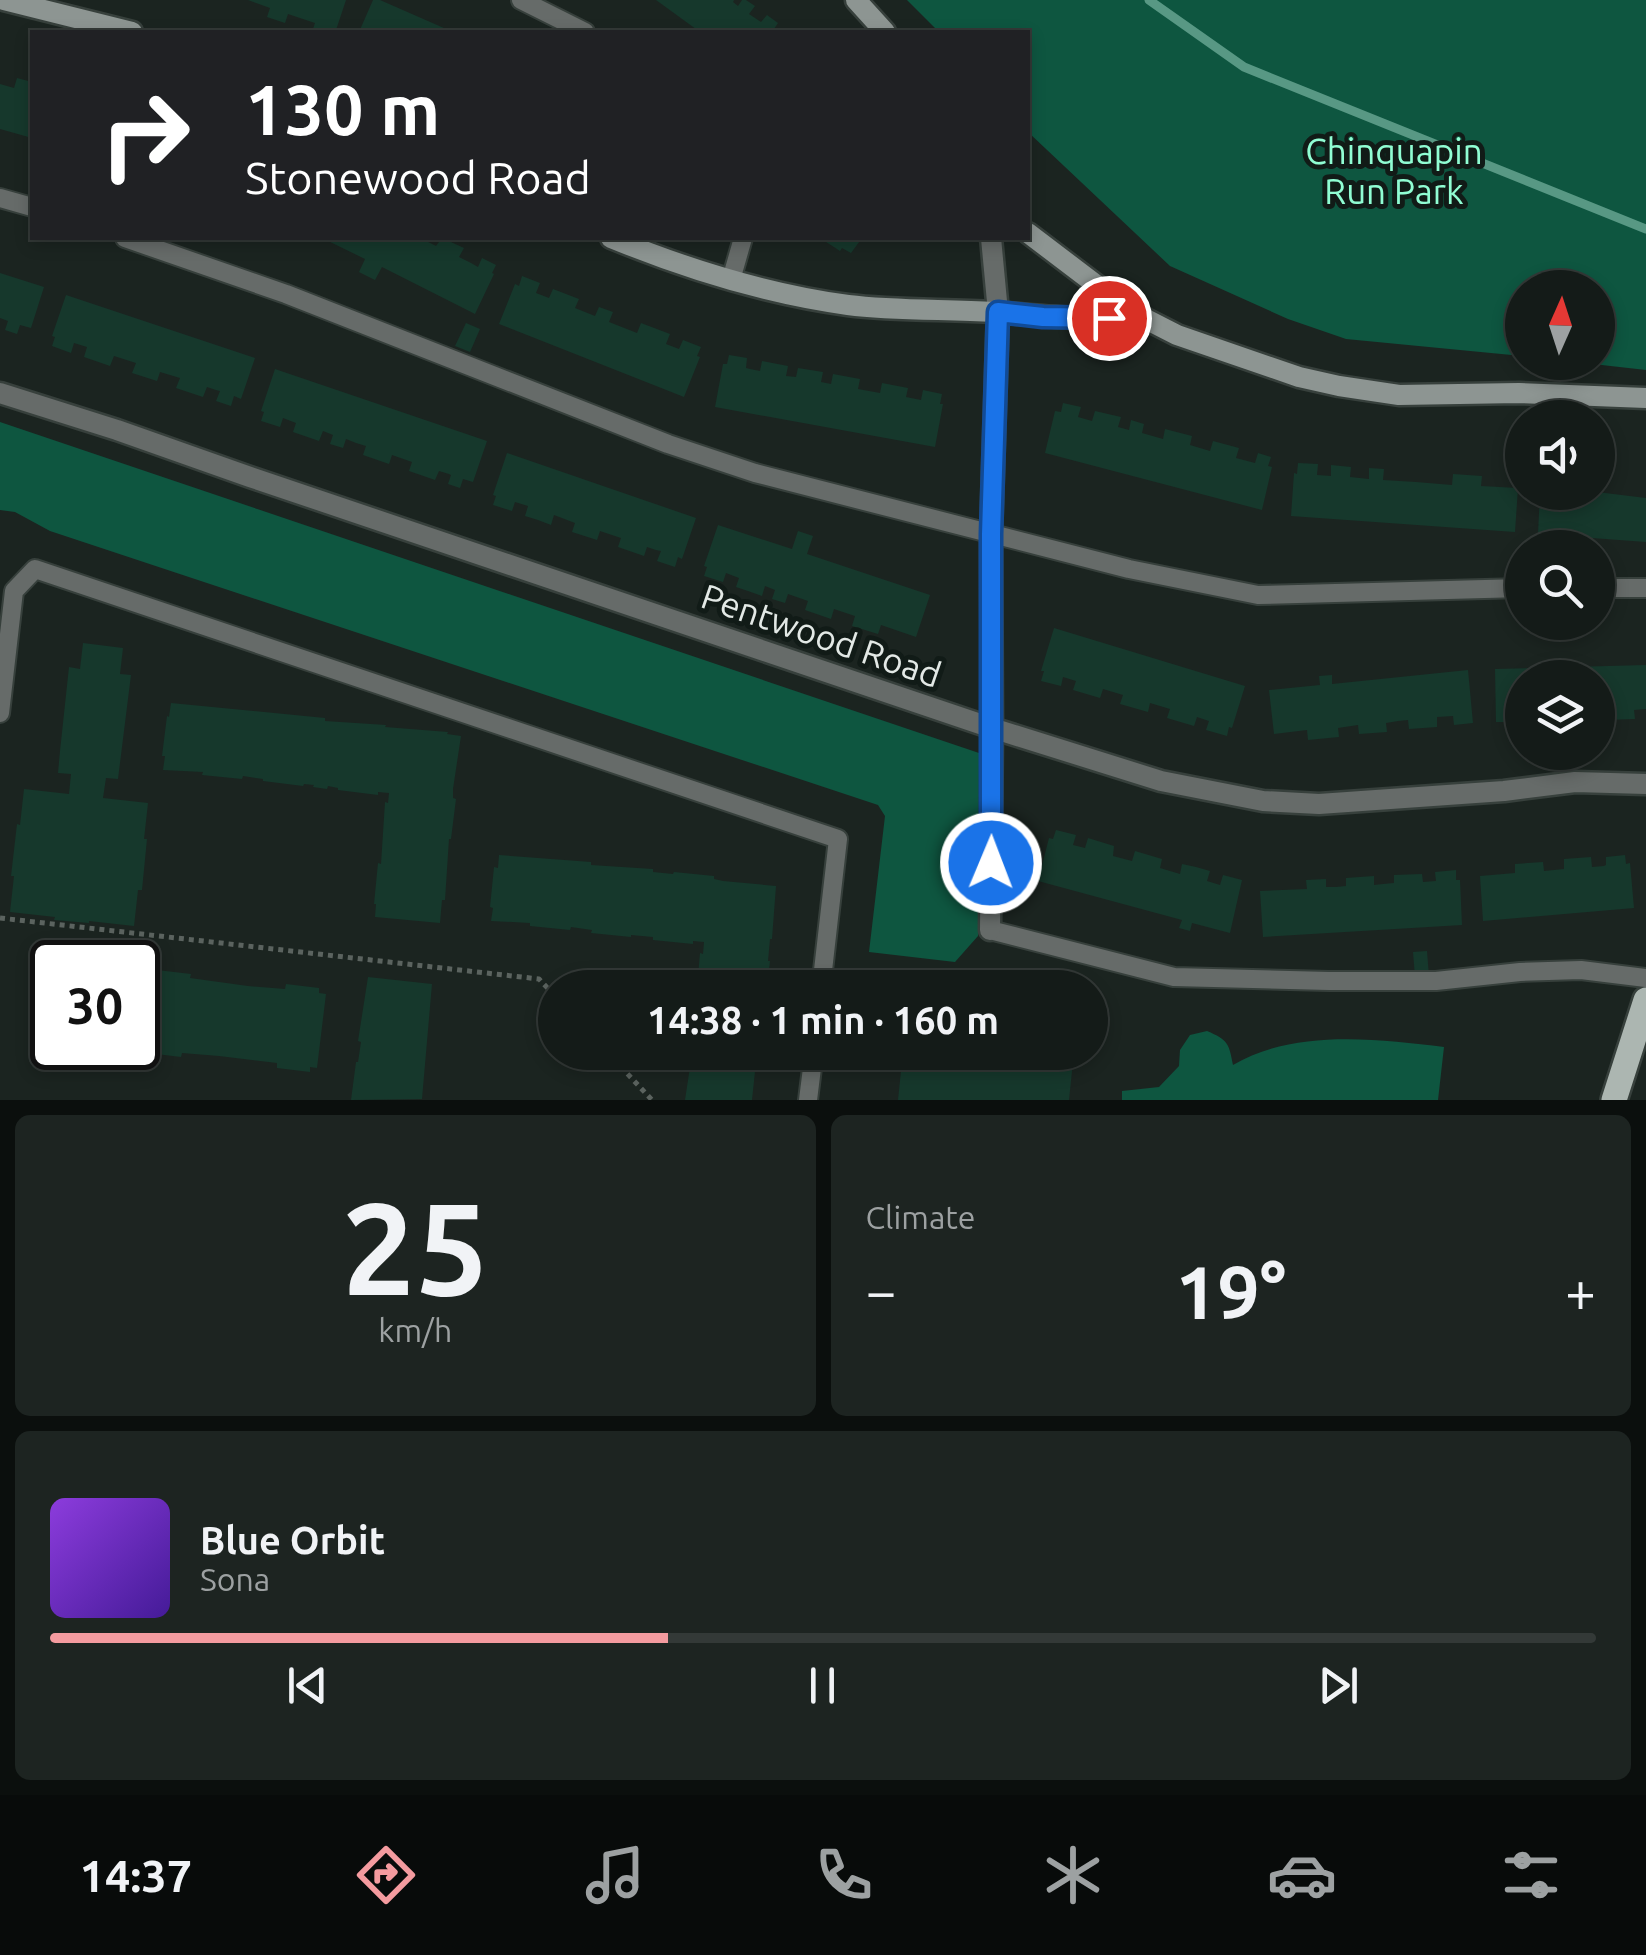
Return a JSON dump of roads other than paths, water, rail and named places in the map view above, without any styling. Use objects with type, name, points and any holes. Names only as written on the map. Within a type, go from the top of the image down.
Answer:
[{"type":"main road","points":[[1614,1100],[1646,1000]]},
{"type":"street","points":[[4,0],[124,30]]},
{"type":"street","points":[[856,0],[880,30]]},
{"type":"street","points":[[1030,235],[1132,312],[1177,335],[1299,376],[1399,396],[1519,393],[1646,398]]},
{"type":"street","points":[[617,240],[731,280],[850,305],[1083,318],[1109,318],[1132,312]]},
{"type":"street","points":[[990,930],[991,534],[998,312],[991,240]]},
{"type":"street","name":"Pentwood Road","points":[[0,392],[992,728],[1161,781],[1263,800],[1319,804],[1575,782],[1646,784]]},
{"type":"lane","points":[[521,0],[582,30]]},
{"type":"lane","points":[[0,198],[30,206]]},
{"type":"lane","points":[[131,240],[286,294],[668,444],[754,473],[1129,569],[1258,595],[1505,588]]},
{"type":"lane","points":[[731,280],[741,240]]},
{"type":"lane","points":[[0,713],[14,591],[35,569],[838,839],[823,970]]},
{"type":"lane","points":[[1615,588],[1646,588]]},
{"type":"lane","points":[[990,930],[1174,977],[1436,981],[1580,970],[1646,978]]},
{"type":"lane","points":[[808,1100],[812,1070]]},
{"type":"waterway","points":[[1149,0],[1244,67],[1646,229]]},
{"type":"park label","name":"Chinquapin Run Park","points":[[1394,172]]}]
